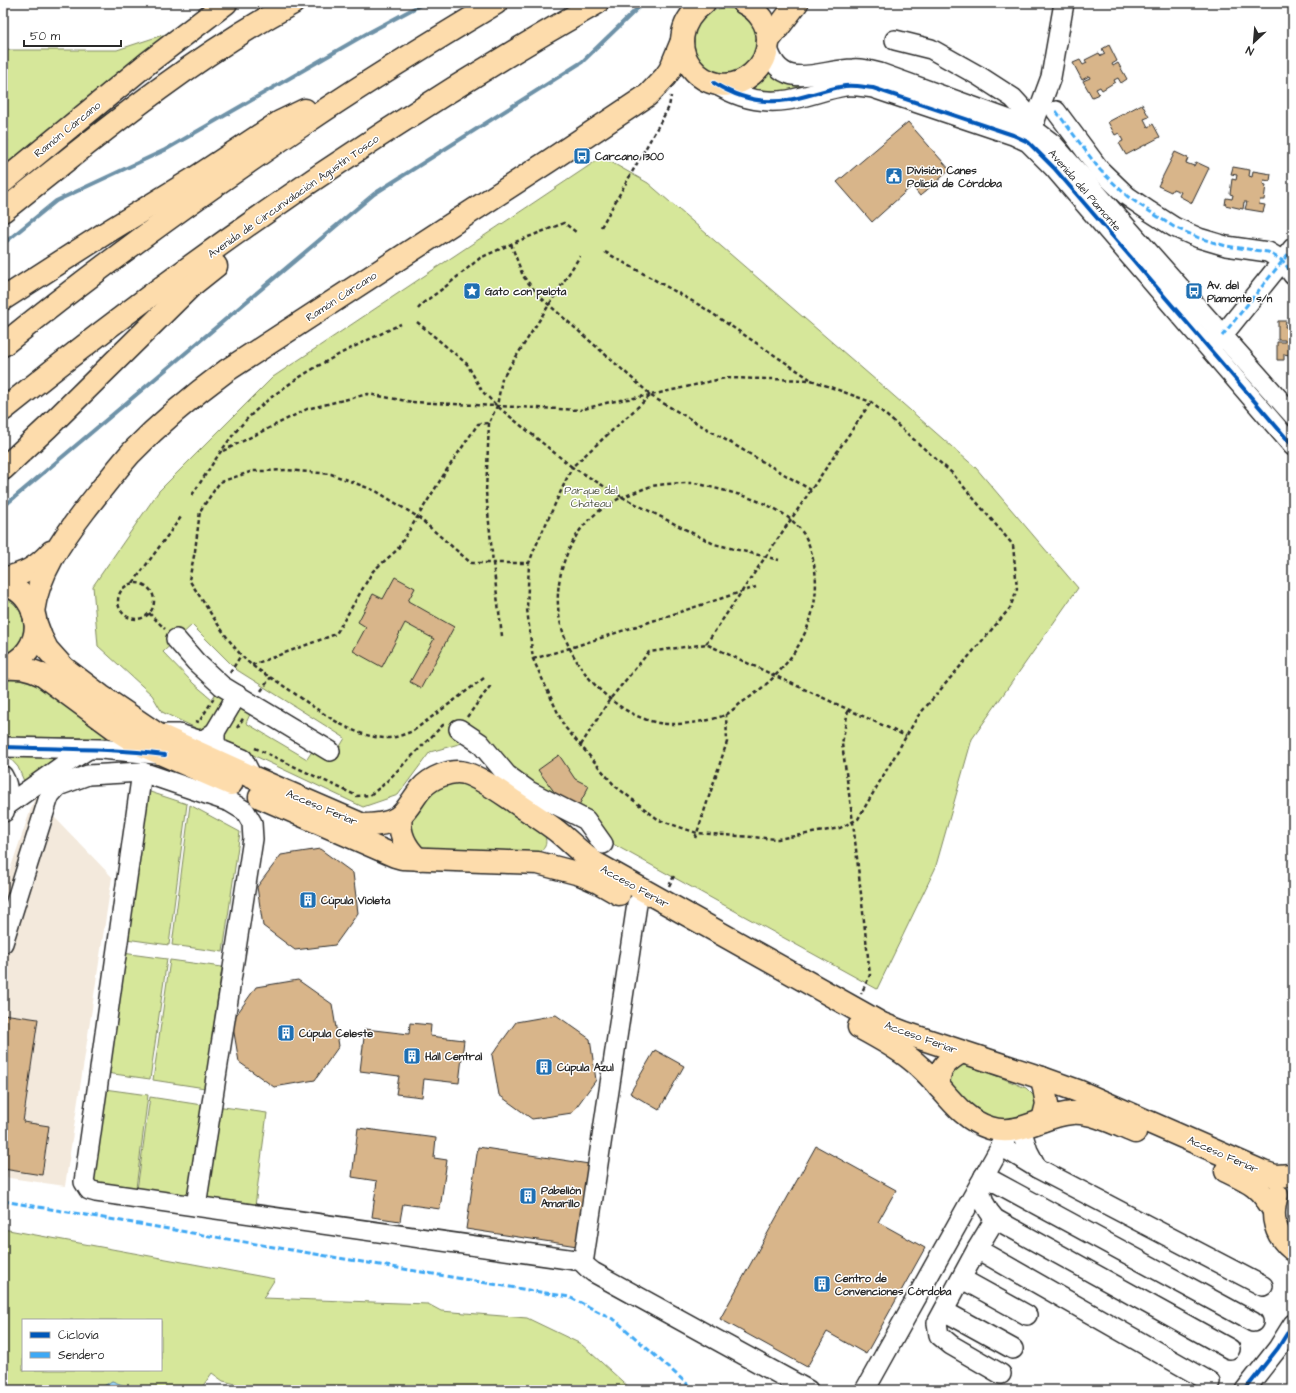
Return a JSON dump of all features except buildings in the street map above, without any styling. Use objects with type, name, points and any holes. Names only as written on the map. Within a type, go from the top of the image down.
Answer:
[{"type":"main road","name":"Ramón Cárcano","points":[[3,182],[149,62],[226,3]]},
{"type":"main road","points":[[3,211],[153,92],[215,50],[293,3]]},
{"type":"main road","points":[[3,345],[117,256],[233,173],[308,121],[496,3]]},
{"type":"main road","name":"Avenida de Circunvalación Agustín Tosco","points":[[3,410],[154,293],[298,191],[453,88],[597,3]]},
{"type":"main road","points":[[747,4],[762,7],[783,3]]},
{"type":"main road","points":[[768,45],[797,3]]},
{"type":"main road","points":[[747,4],[758,14],[764,23],[768,34],[768,45]]},
{"type":"main road","name":"Ramón Cárcano","points":[[648,95],[670,70],[682,41],[683,29],[700,5]]},
{"type":"main road","points":[[682,41],[683,52],[687,62],[694,71],[708,80]]},
{"type":"main road","name":"Ramón Cárcano","points":[[3,579],[27,572],[42,562],[67,535],[132,453],[170,415],[239,363],[648,95],[673,85],[708,80],[732,83],[738,82],[749,77],[758,70],[764,60],[768,45]]},
{"type":"main road","points":[[3,299],[192,180],[280,122],[386,71]]},
{"type":"main road","points":[[3,469],[48,427],[191,286],[232,254],[298,191]]},
{"type":"main road","name":"Ramón Cárcano","points":[[3,668],[21,658],[28,651],[34,636],[35,600],[41,580],[67,535]]},
{"type":"main road","name":"Acceso Feriar","points":[[3,584],[16,589],[30,603],[41,637],[47,649],[64,668],[101,696],[157,734],[363,825],[383,824],[401,816],[423,786],[432,780],[443,775],[458,772],[466,773],[496,789],[554,828],[576,849],[595,863],[853,1008],[890,1027],[1078,1091],[1263,1172],[1275,1176],[1293,1175]]},
{"type":"main road","name":"Acceso Feriar","points":[[3,668],[22,668],[42,674],[137,743],[395,856],[418,859],[538,864],[557,867],[580,874],[598,882],[896,1049],[921,1067],[959,1110],[974,1121],[1010,1135],[1043,1120],[1073,1113],[1084,1113],[1115,1123],[1247,1181],[1256,1186],[1266,1196],[1274,1209]]},
{"type":"main road","points":[[401,816],[399,823],[401,835],[406,846],[418,859]]},
{"type":"main road","points":[[538,864],[549,854],[553,847],[555,839],[554,828]]},
{"type":"main road","points":[[939,1087],[938,1076],[942,1068],[951,1059],[962,1052]]},
{"type":"main road","points":[[1042,1078],[1047,1104],[1043,1120]]},
{"type":"main road","points":[[1293,1175],[1284,1184],[1277,1196],[1274,1209],[1274,1222],[1279,1234],[1286,1245],[1293,1250]]},
{"type":"street","points":[[1032,131],[1051,77],[1064,3]]},
{"type":"street","points":[[894,40],[931,50],[979,76],[1013,98],[1032,131]]},
{"type":"street","name":"Avenida del Piamonte","points":[[768,45],[771,59],[786,73],[797,76],[808,76],[853,68],[880,73],[1032,131],[1053,144],[1216,342],[1293,446]]},
{"type":"street","name":"Avenida del Piamonte","points":[[708,80],[731,93],[752,99],[772,101],[787,100],[845,86],[873,88],[1013,135],[1032,131]]},
{"type":"street","points":[[1056,110],[1100,170],[1127,196],[1149,211],[1174,227],[1199,238],[1226,246],[1268,252],[1290,262],[1216,342]]},
{"type":"street","name":"Avenida del Piamonte","points":[[1216,342],[1292,413]]},
{"type":"street","points":[[176,639],[196,662],[237,695],[330,751]]},
{"type":"street","points":[[157,734],[180,734],[198,740],[205,739],[215,732],[237,695]]},
{"type":"street","points":[[459,729],[480,743],[508,775],[529,791],[586,820],[603,844]]},
{"type":"street","points":[[215,732],[218,747],[221,750],[243,759],[252,777]]},
{"type":"street","points":[[3,747],[135,751],[165,755]]},
{"type":"street","points":[[94,750],[133,772],[230,802],[245,811],[252,823],[253,839],[196,1206]]},
{"type":"street","points":[[5,810],[55,771],[94,750]]},
{"type":"street","points":[[3,942],[6,922],[50,795],[58,786],[88,775],[133,772]]},
{"type":"street","points":[[133,772],[84,1182],[89,1190],[580,1260],[593,1272],[808,1390]]},
{"type":"street","points":[[3,776],[9,788],[5,810]]},
{"type":"street","points":[[580,1260],[584,1257],[637,904]]},
{"type":"street","points":[[865,1390],[982,1180],[1010,1135],[1028,1151],[1037,1168],[1263,1286]]},
{"type":"street","points":[[982,1180],[982,1200],[988,1211],[995,1219],[1230,1349]]},
{"type":"street","points":[[982,1180],[1253,1322]]},
{"type":"street","points":[[995,1219],[937,1323],[939,1335],[951,1345],[1001,1374]]},
{"type":"street","points":[[977,1249],[1210,1382]]},
{"type":"street","points":[[962,1279],[1027,1315]]},
{"type":"street","points":[[944,1311],[1013,1349]]},
{"type":"street","points":[[1245,1390],[1278,1348],[1292,1325]]},
{"type":"path","points":[[601,227],[669,107],[673,85]]},
{"type":"path","points":[[418,309],[423,303],[446,287],[480,258],[564,223],[576,232]]},
{"type":"path","points":[[511,244],[522,276],[539,296],[651,395],[811,490]]},
{"type":"path","points":[[605,252],[701,306],[811,380],[871,402],[952,473],[1013,545],[1017,589],[1010,608],[918,716],[858,819],[840,828],[778,839],[697,834],[659,820],[615,786],[564,726],[533,659],[527,609],[530,563],[534,550],[572,467],[651,395]]},
{"type":"path","points":[[502,636],[492,563],[486,492],[489,423],[497,406],[502,379],[580,256]]},
{"type":"path","points":[[417,322],[466,364],[482,391],[497,406],[572,467],[622,497],[714,544],[779,560]]},
{"type":"path","points":[[192,495],[221,452],[245,421],[274,394],[318,366],[361,343],[402,324]]},
{"type":"path","points":[[221,452],[307,409],[368,394],[412,402],[580,410],[610,402],[651,395],[725,378],[811,380]]},
{"type":"path","points":[[706,644],[871,402]]},
{"type":"path","points":[[251,666],[336,634],[352,603],[373,571],[397,550],[446,471],[478,424],[489,423]]},
{"type":"path","points":[[484,678],[413,731],[400,736],[387,738],[368,735],[346,728],[271,677],[251,666],[224,632],[189,580],[195,551],[200,511],[220,482],[253,472],[287,470],[331,474],[376,490],[418,517],[471,563],[530,563]]},
{"type":"path","points":[[693,483],[738,493],[771,507],[790,520],[803,533],[813,557],[816,584],[812,612],[802,640],[776,676],[759,692],[726,714],[687,724],[659,723],[630,713],[610,699],[579,664],[564,634],[558,605],[560,573],[570,546],[586,522],[603,508],[622,497],[653,486],[693,483]]},
{"type":"path","points":[[133,583],[181,517]]},
{"type":"path","points":[[133,583],[144,584],[152,592],[154,603],[149,613],[144,617],[137,618],[130,617],[120,609],[118,602],[119,596],[127,585],[133,583]]},
{"type":"path","points":[[533,659],[756,587]]},
{"type":"path","points":[[149,613],[176,639]]},
{"type":"path","points":[[581,745],[610,699],[649,652],[706,644],[906,736]]},
{"type":"path","points":[[234,734],[241,655]]},
{"type":"path","points":[[192,721],[199,722],[237,695],[271,677]]},
{"type":"path","points":[[252,747],[357,796],[370,794],[382,786],[443,725],[459,729],[491,685]]},
{"type":"path","points":[[848,710],[842,744],[853,822],[870,975],[853,1008]]},
{"type":"path","points":[[695,838],[727,742],[726,714]]},
{"type":"shaded area","points":[[35,797],[112,877],[65,1186],[3,1177],[3,890]]},
{"type":"green space","points":[[720,8],[732,8],[744,13],[754,23],[759,35],[757,54],[744,69],[732,74],[720,74],[708,69],[698,59],[693,47],[693,35],[698,23],[708,13]]},
{"type":"green space","points":[[181,29],[3,177],[3,46],[10,50],[117,50]]},
{"type":"green space","points":[[769,70],[792,84],[812,89],[780,92],[745,88]]},
{"type":"green space","name":"Parque del Chateau","points":[[602,157],[648,183],[976,468],[1078,588],[972,739],[935,869],[877,989],[602,838],[540,792],[515,769],[466,742],[430,752],[398,795],[363,807],[162,712],[152,695],[98,646],[93,586],[159,491],[273,377]],"holes":[[[192,625],[237,670],[345,738],[332,760],[315,750],[313,750],[307,759],[246,723],[251,712],[218,690],[212,699],[194,684],[163,652]]]},
{"type":"green space","points":[[3,598],[12,602],[19,609],[24,626],[22,636],[18,644],[12,651],[3,656]]},
{"type":"green space","points":[[3,680],[19,680],[41,686],[109,738],[3,737]]},
{"type":"green space","points":[[7,755],[54,758],[26,786],[18,767]]},
{"type":"green space","points":[[463,779],[544,832],[546,843],[542,851],[535,856],[423,851],[414,844],[410,822],[423,792]]},
{"type":"green space","points":[[138,788],[187,804],[169,945],[119,938]]},
{"type":"green space","points":[[190,805],[240,832],[223,952],[172,945]]},
{"type":"green space","points":[[115,952],[167,959],[150,1079],[99,1072]]},
{"type":"green space","points":[[170,960],[222,967],[205,1088],[153,1080]]},
{"type":"green space","points":[[963,1062],[1026,1088],[1034,1096],[1037,1104],[1033,1113],[1019,1121],[985,1120],[947,1083],[948,1072]]},
{"type":"green space","points":[[97,1088],[148,1095],[135,1196],[84,1189]]},
{"type":"green space","points":[[150,1097],[202,1105],[188,1204],[136,1197]]},
{"type":"green space","points":[[216,1106],[267,1113],[254,1214],[203,1207]]},
{"type":"green space","points":[[3,1229],[275,1279],[263,1298],[428,1304],[441,1311],[527,1318],[581,1344],[632,1390],[261,1390],[223,1381],[212,1373],[200,1390],[133,1390],[112,1381],[98,1390],[10,1390],[7,1388],[3,1389]]},
{"type":"water","points":[[112,1381],[135,1390],[98,1390]]},
{"type":"waterway","points":[[3,244],[56,201],[165,150],[366,34],[424,3]]},
{"type":"waterway","points":[[3,507],[374,194],[582,62],[643,3]]},
{"type":"marked path","points":[[1056,111],[1100,170],[1127,196],[1174,227],[1199,238],[1226,246],[1268,252],[1283,261],[1293,275]]},
{"type":"marked path","points":[[1222,336],[1293,248]]},
{"type":"marked path","points":[[3,1201],[569,1297],[615,1320],[694,1390]]},
{"type":"cycle path","points":[[714,83],[740,96],[769,101],[795,99],[845,86],[873,88],[1013,135],[1028,142],[1054,168],[1293,446]]},
{"type":"cycle path","points":[[3,747],[105,750],[165,755]]},
{"type":"cycle path","points":[[1245,1390],[1278,1348],[1293,1324]]},
{"type":"place","name":"Carcano 1300","points":[[582,156]]},
{"type":"place","name":"División Canes Policía de Córdoba","points":[[894,176]]},
{"type":"place","name":"Gato con pelota","points":[[472,291]]},
{"type":"place","name":"Av. del Piamonte s/n","points":[[1194,291]]},
{"type":"place","name":"Cúpula Violeta","points":[[308,900]]},
{"type":"place","name":"Cúpula Celeste","points":[[286,1033]]},
{"type":"place","name":"Hall Central","points":[[412,1056]]},
{"type":"place","name":"Cúpula Azul","points":[[544,1067]]},
{"type":"place","name":"Pabellón Amarillo","points":[[528,1196]]},
{"type":"place","name":"Centro de Convenciones Córdoba","points":[[822,1284]]}]
